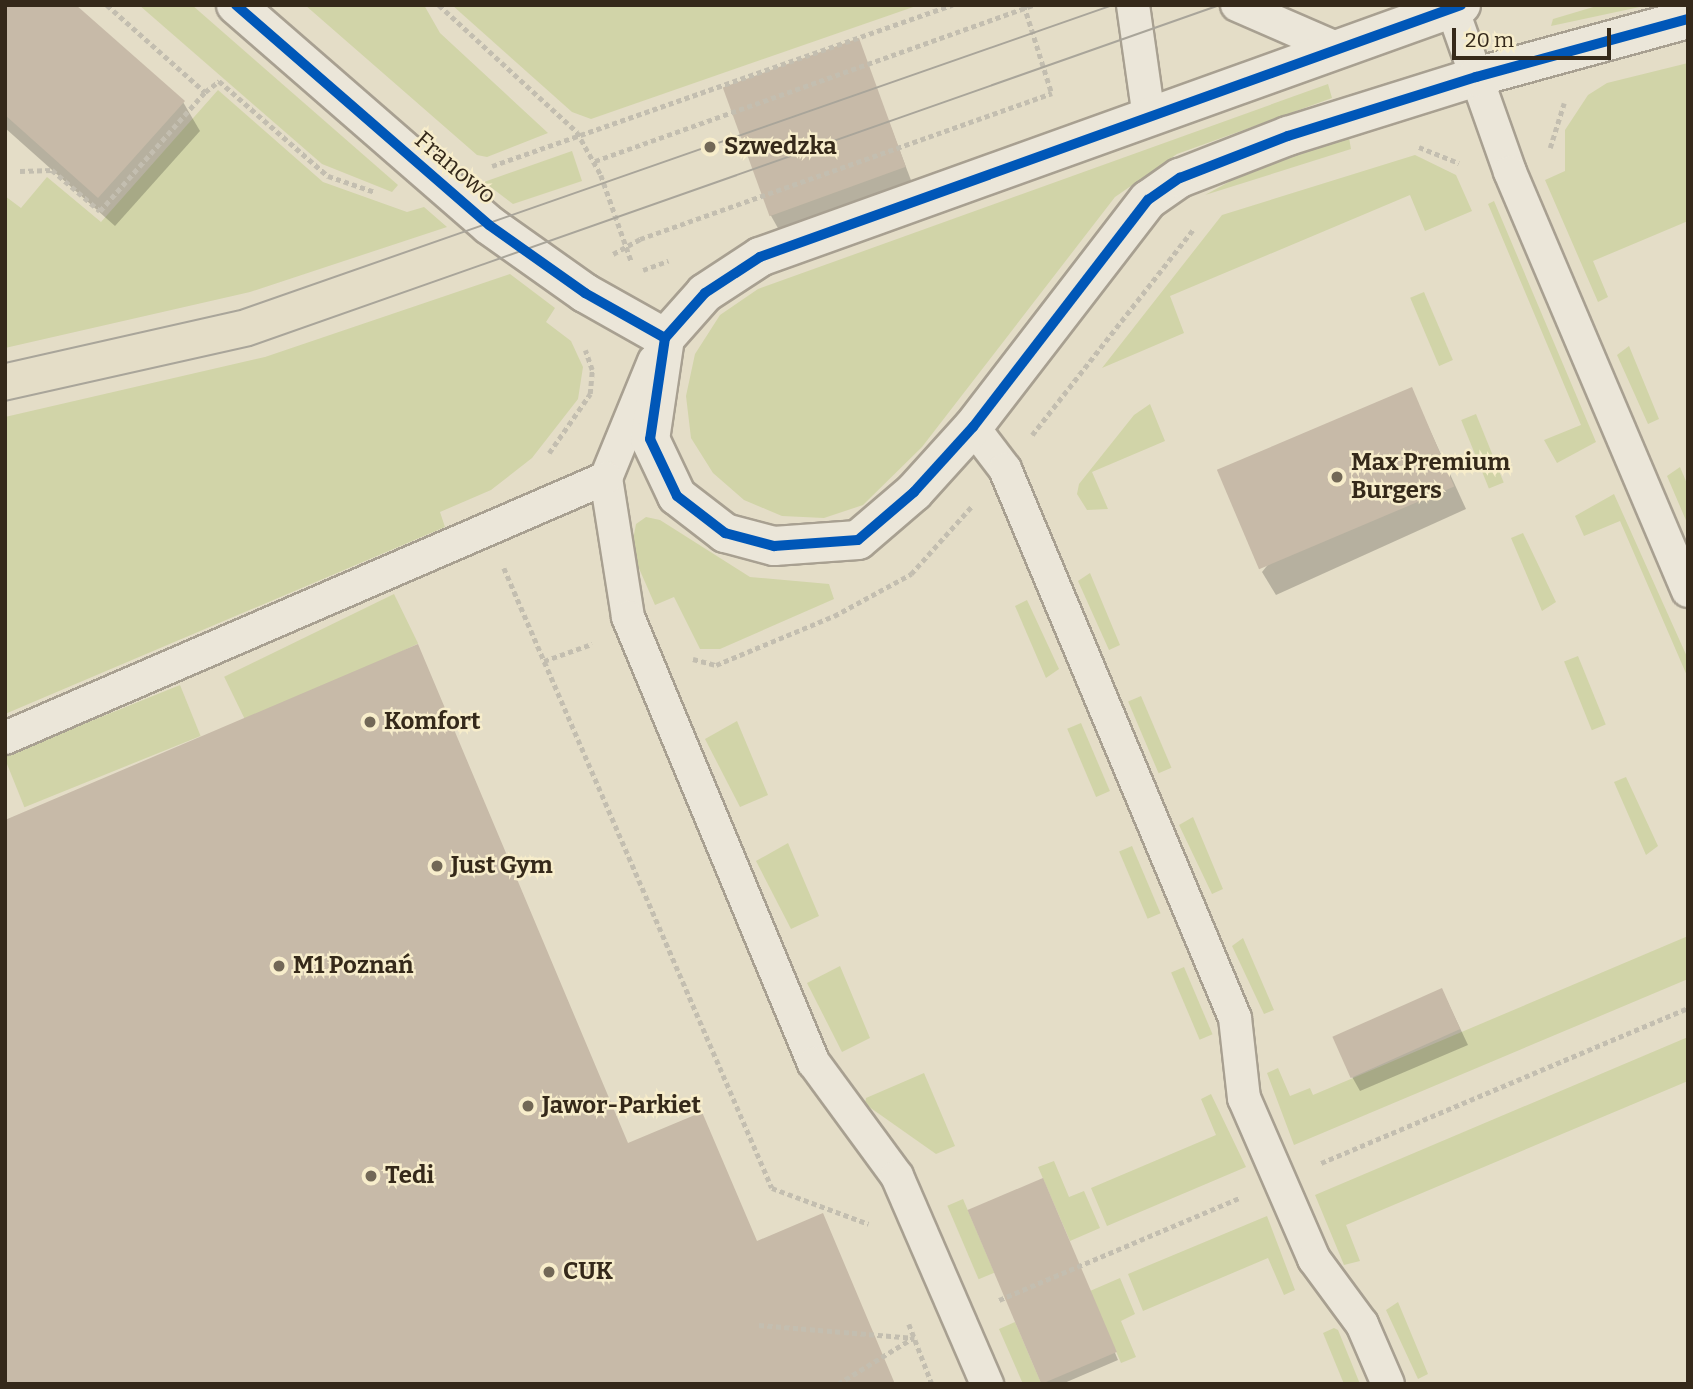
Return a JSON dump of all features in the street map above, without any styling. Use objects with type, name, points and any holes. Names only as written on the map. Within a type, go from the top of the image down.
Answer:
[{"type":"street","name":"Franowo","points":[[236,5],[489,225],[585,293],[665,338]]},
{"type":"street","points":[[1456,7],[760,257],[705,293],[665,338],[650,439],[677,496],[724,533],[774,546],[858,540],[914,492],[973,427],[1148,200],[1180,178],[1276,141],[1476,77],[1688,19]]},
{"type":"lane","points":[[1133,5],[1149,117]]},
{"type":"lane","points":[[1237,5],[1338,49]]},
{"type":"lane","points":[[1456,7],[1476,77],[1688,591]]},
{"type":"lane","points":[[665,338],[606,478],[628,617],[719,844],[814,1063],[897,1176],[960,1316],[987,1384]]},
{"type":"lane","points":[[973,427],[1005,470],[1235,1018],[1244,1098],[1314,1259],[1362,1324],[1388,1384]]},
{"type":"lane","points":[[5,738],[489,533],[606,478]]},
{"type":"path","points":[[107,5],[205,92]]},
{"type":"path","points":[[439,5],[577,132],[595,161],[1034,5]]},
{"type":"path","points":[[482,170],[577,132],[953,5]]},
{"type":"path","points":[[20,171],[52,170],[100,211],[205,92],[219,81],[328,176],[379,194]]},
{"type":"path","points":[[539,465],[590,394],[593,370],[583,343],[564,325],[608,257],[640,239],[1052,93]]},
{"type":"path","points":[[489,533],[772,1188],[875,1226]]},
{"type":"path","points":[[838,1384],[914,1338],[960,1316],[1688,1008]]},
{"type":"path","points":[[905,1313],[932,1384]]},
{"type":"path","points":[[759,1325],[914,1338]]},
{"type":"green space","points":[[139,5],[192,5],[398,185],[392,192],[322,164]]},
{"type":"green space","points":[[305,5],[424,5],[440,33],[548,133],[487,157],[477,155]]},
{"type":"green space","points":[[452,5],[919,5],[591,119],[572,112]]},
{"type":"green space","points":[[1600,5],[1649,5],[1551,26],[1553,19]]},
{"type":"green space","points":[[1688,63],[1688,221],[1593,261],[1608,297],[1598,302],[1545,180],[1565,171],[1565,130],[1588,95],[1607,83]]},
{"type":"green space","points":[[1328,84],[1332,98],[1177,154],[1115,197],[922,447],[863,505],[824,518],[782,516],[744,500],[713,473],[691,438],[686,396],[695,354],[720,315],[758,289]]},
{"type":"green space","points":[[218,90],[323,182],[407,212],[424,207],[447,227],[250,292],[5,348],[5,196],[21,208],[47,177],[101,222]]},
{"type":"green space","points":[[1349,138],[1351,149],[1205,195],[1247,172]]},
{"type":"green space","points":[[572,151],[582,181],[513,204],[484,182]]},
{"type":"green space","points":[[1415,155],[1456,175],[1472,211],[1425,231],[1410,195],[1170,296],[1184,333],[1102,368],[1222,215]]},
{"type":"green space","points":[[1494,201],[1596,442],[1557,463],[1544,440],[1581,425],[1488,204]]},
{"type":"green space","points":[[510,274],[555,308],[546,322],[571,341],[583,367],[578,399],[532,458],[491,490],[440,512],[445,527],[5,714],[5,417],[265,357]]},
{"type":"green space","points":[[1424,292],[1453,360],[1439,366],[1410,298]]},
{"type":"green space","points":[[1629,346],[1659,419],[1648,424],[1617,355]]},
{"type":"green space","points":[[1150,404],[1165,441],[1092,472],[1108,509],[1087,510],[1077,494],[1079,484],[1134,415]]},
{"type":"green space","points":[[1476,414],[1504,483],[1489,489],[1461,420]]},
{"type":"green space","points":[[1680,467],[1688,486],[1688,525],[1667,476]]},
{"type":"green space","points":[[1614,494],[1688,659],[1688,678],[1620,521],[1584,536],[1575,516]]},
{"type":"green space","points":[[646,517],[660,520],[750,577],[829,584],[834,599],[720,649],[700,649],[674,597],[655,605],[631,550],[636,524]]},
{"type":"green space","points":[[1523,533],[1556,602],[1542,611],[1511,538]]},
{"type":"green space","points":[[1090,573],[1120,645],[1109,650],[1078,581]]},
{"type":"green space","points":[[394,594],[418,643],[248,726],[224,677]]},
{"type":"green space","points":[[1027,600],[1059,669],[1046,678],[1015,606]]},
{"type":"green space","points":[[1578,656],[1606,725],[1592,730],[1564,662]]},
{"type":"green space","points":[[180,685],[201,736],[24,807],[5,756]]},
{"type":"green space","points":[[1141,696],[1171,768],[1159,773],[1128,701]]},
{"type":"green space","points":[[737,721],[768,795],[740,807],[705,739]]},
{"type":"green space","points":[[1081,723],[1110,791],[1096,797],[1067,729]]},
{"type":"green space","points":[[1626,777],[1658,846],[1646,855],[1614,782]]},
{"type":"green space","points":[[1193,817],[1223,889],[1212,894],[1179,825]]},
{"type":"green space","points":[[788,843],[819,916],[791,929],[756,861]]},
{"type":"green space","points":[[1132,846],[1161,913],[1148,919],[1119,851]]},
{"type":"green space","points":[[1688,936],[1688,979],[1294,1145],[1267,1073],[1278,1068],[1290,1096],[1310,1088],[1313,1095]]},
{"type":"green space","points":[[1243,938],[1274,1010],[1264,1014],[1232,946]]},
{"type":"green space","points":[[840,966],[870,1038],[842,1052],[807,983]]},
{"type":"green space","points":[[1184,967],[1213,1034],[1200,1040],[1171,972]]},
{"type":"green space","points":[[1688,1037],[1688,1081],[1346,1225],[1360,1261],[1344,1265],[1315,1195]]},
{"type":"green space","points":[[924,1073],[955,1146],[936,1154],[865,1104],[866,1098]]},
{"type":"green space","points":[[1211,1094],[1246,1167],[1107,1226],[1091,1188],[1216,1135],[1201,1099]]},
{"type":"green space","points":[[1054,1161],[1069,1197],[1084,1191],[1100,1228],[1070,1241],[1038,1167]]},
{"type":"green space","points":[[963,1199],[994,1273],[979,1279],[947,1206]]},
{"type":"green space","points":[[1267,1216],[1295,1290],[1284,1295],[1268,1258],[1143,1311],[1128,1274]]},
{"type":"green space","points":[[1120,1278],[1135,1314],[1121,1321],[1136,1357],[1121,1363],[1090,1291]]},
{"type":"green space","points":[[1398,1302],[1428,1374],[1418,1379],[1386,1310]]},
{"type":"green space","points":[[1015,1322],[1041,1384],[1023,1384],[999,1329]]},
{"type":"green space","points":[[1334,1328],[1338,1330],[1360,1384],[1344,1384],[1323,1333]]},
{"type":"building","points":[[5,5],[76,5],[185,101],[98,198],[5,115]]},
{"type":"building","points":[[859,38],[906,167],[770,216],[723,88]]},
{"type":"building","name":"Max Premium Burgers","points":[[1412,387],[1454,486],[1259,569],[1217,470]]},
{"type":"building","name":"M1 Poznań","points":[[418,644],[628,1143],[702,1112],[757,1241],[823,1213],[895,1384],[5,1384],[5,820]]},
{"type":"building","points":[[1442,988],[1460,1029],[1351,1078],[1332,1037]]},
{"type":"building","points":[[1043,1178],[1117,1352],[1041,1384],[968,1210]]},
{"type":"tram line","points":[[5,363],[240,310],[1113,5]]},
{"type":"tram line","points":[[5,401],[251,346],[1220,5]]},
{"type":"cycle path","points":[[236,5],[489,225],[585,293],[665,338]]},
{"type":"cycle path","points":[[1461,5],[760,257],[705,293],[665,338],[650,439],[677,496],[725,533],[774,546],[858,540],[914,492],[973,427],[1148,200],[1180,178],[1288,136],[1476,77],[1688,19]]},
{"type":"place","name":"Szwedzka","points":[[710,147]]},
{"type":"place","name":"Max Premium Burgers","points":[[1337,477]]},
{"type":"place","name":"Komfort","points":[[370,722]]},
{"type":"place","name":"Just Gym","points":[[437,866]]},
{"type":"place","name":"M1 Poznań","points":[[279,966]]},
{"type":"place","name":"Jawor-Parkiet","points":[[528,1106]]},
{"type":"place","name":"Tedi","points":[[371,1176]]},
{"type":"place","name":"CUK","points":[[549,1272]]}]
